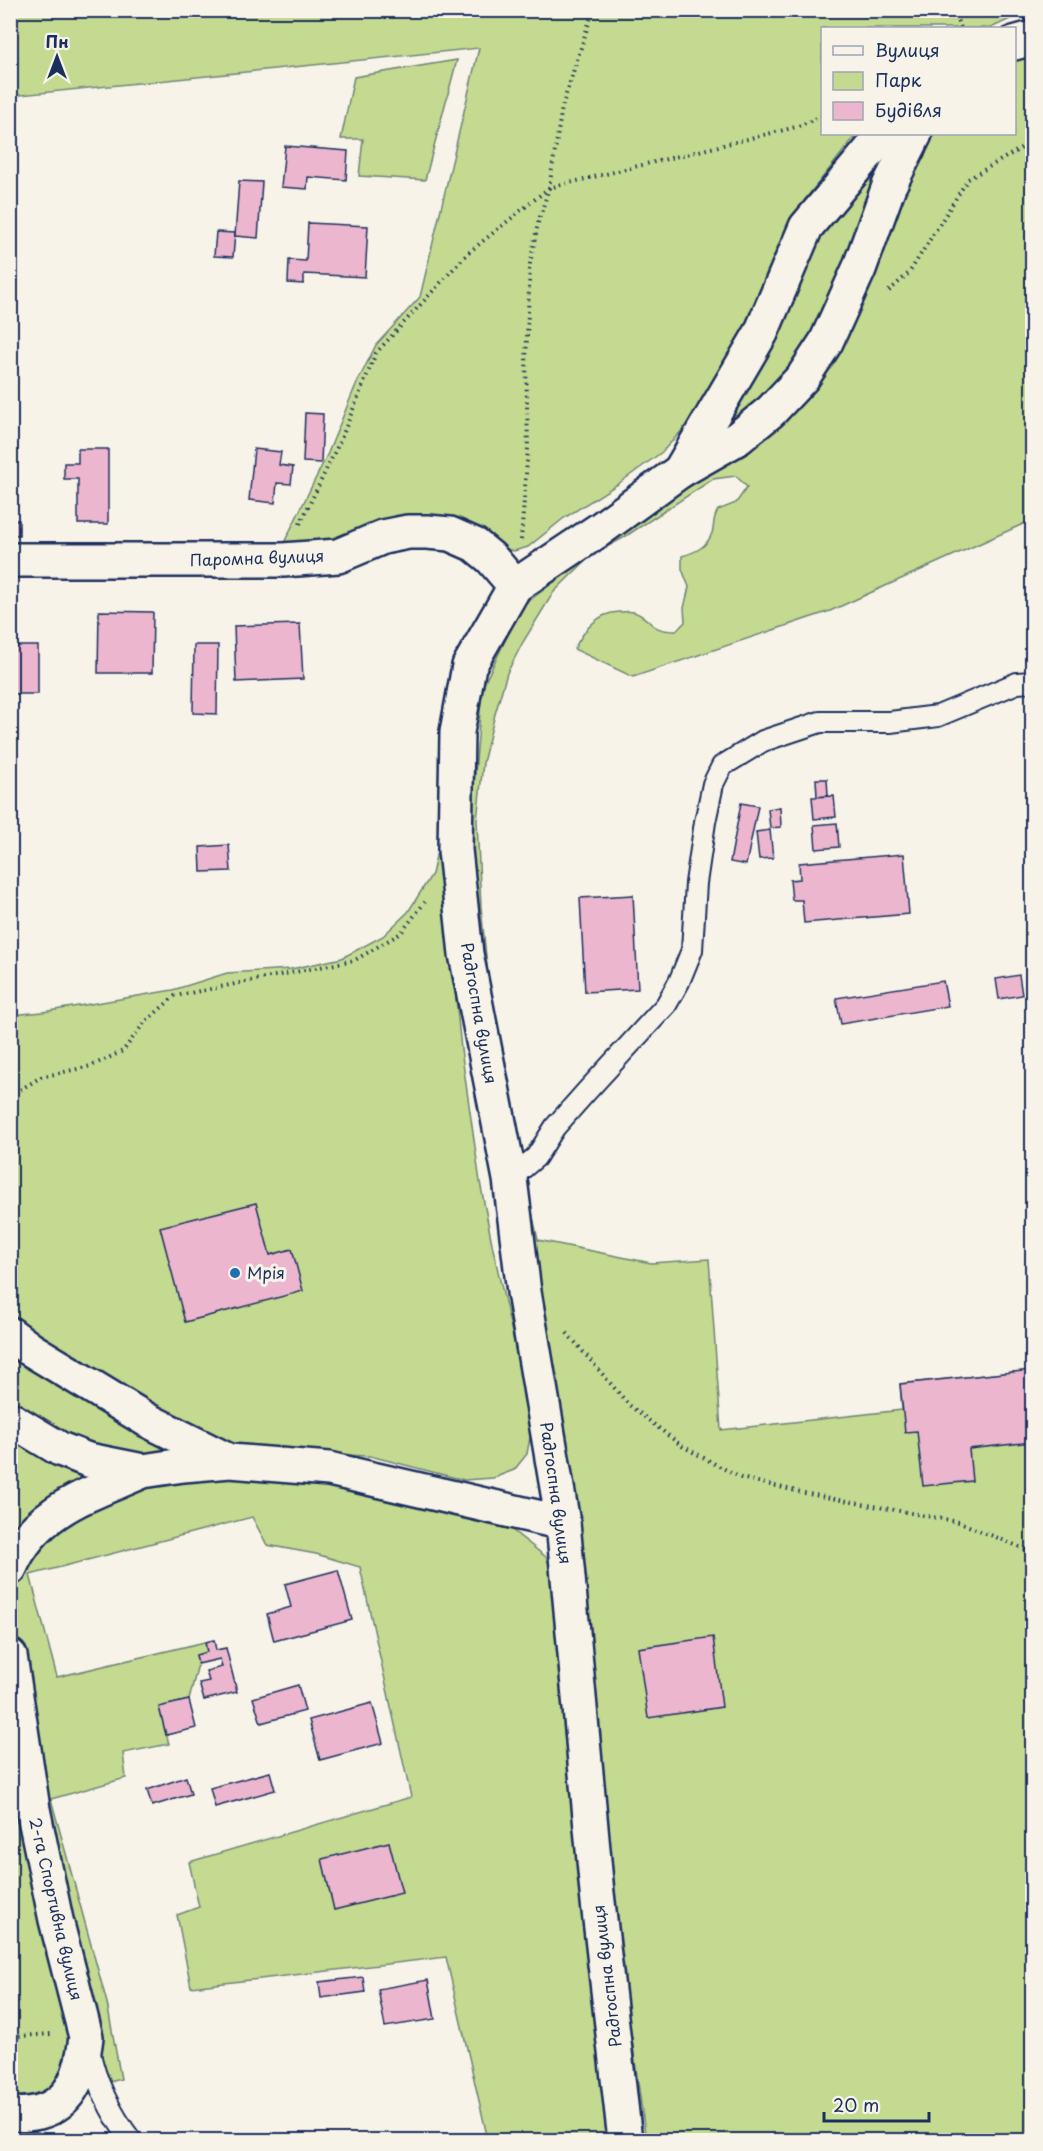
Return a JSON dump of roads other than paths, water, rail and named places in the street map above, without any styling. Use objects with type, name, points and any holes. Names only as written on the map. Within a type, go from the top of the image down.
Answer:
[{"type":"street","points":[[1016,42],[1032,38]]},
{"type":"street","points":[[680,471],[761,333],[806,227],[883,135]]},
{"type":"street","points":[[516,586],[599,530],[680,471],[738,438],[771,411],[803,377],[826,342],[859,269],[889,186],[914,135]]},
{"type":"street","name":"Паромна вулиця","points":[[10,560],[283,560],[338,556],[383,537],[408,532],[450,534],[474,545],[491,558],[516,586]]},
{"type":"street","name":"Радгоспна вулиця","points":[[516,586],[469,666],[457,732],[455,849],[466,954],[510,1179],[524,1292],[563,1523],[597,1893],[626,2140]]},
{"type":"street","points":[[10,1334],[30,1349],[147,1420],[230,1461]]},
{"type":"street","points":[[10,1419],[60,1449],[88,1460],[143,1472]]},
{"type":"street","points":[[10,1568],[28,1536],[65,1506],[143,1472],[183,1465],[230,1461],[329,1468],[563,1523]]},
{"type":"street","name":"2-га Спортивна вулиця","points":[[10,1656],[33,1809],[56,1920],[86,2037],[84,2057],[77,2080],[63,2099],[49,2109],[26,2115],[10,2113]]},
{"type":"lane","points":[[510,1179],[536,1157],[555,1127],[666,1005],[679,982],[692,950],[696,883],[705,822],[713,784],[722,766],[763,741],[820,722],[890,722],[938,716],[1017,683],[1032,682]]},
{"type":"lane","points":[[86,2037],[92,2065],[104,2096],[131,2140]]},
{"type":"place","name":"Мрія","points":[[235,1273]]}]
